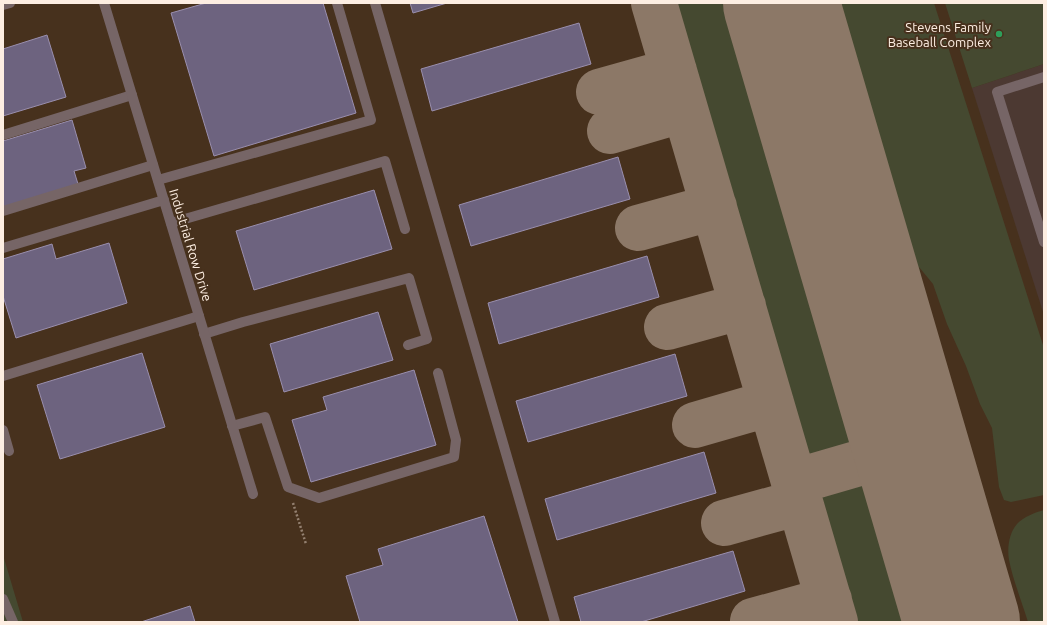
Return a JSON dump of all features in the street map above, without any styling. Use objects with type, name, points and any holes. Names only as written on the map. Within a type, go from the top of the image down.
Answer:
[{"type":"street","points":[[3,5],[10,3]]},
{"type":"street","name":"Industrial Row Drive","points":[[106,3],[132,95],[253,494]]},
{"type":"street","points":[[158,180],[371,120],[337,3]]},
{"type":"street","points":[[375,3],[555,622]]},
{"type":"street","points":[[1044,77],[997,92],[1044,242]]},
{"type":"street","points":[[3,135],[132,95]]},
{"type":"street","points":[[171,223],[385,161],[405,229]]},
{"type":"street","points":[[3,211],[153,165]]},
{"type":"street","points":[[3,248],[164,200]]},
{"type":"street","points":[[204,334],[243,322],[409,278],[427,339],[408,344]]},
{"type":"street","points":[[3,376],[199,316]]},
{"type":"street","points":[[232,426],[265,418],[288,487],[319,498],[454,457],[456,440],[438,373]]},
{"type":"street","points":[[3,430],[9,451]]},
{"type":"street","points":[[3,599],[13,622]]},
{"type":"path","points":[[288,487],[306,544]]},
{"type":"shaded area","points":[[1044,64],[1044,315],[972,88]]},
{"type":"green space","points":[[665,3],[756,3],[884,439],[849,456],[805,461],[788,424]]},
{"type":"green space","points":[[810,3],[934,3],[1044,348],[1044,495],[1011,502],[1004,500],[999,487],[992,428],[980,404],[966,366],[947,324],[933,284],[919,267],[935,328],[943,370],[941,389],[959,426],[1019,622],[992,622]]},
{"type":"green space","name":"Stevens Family Baseball Complex","points":[[945,3],[1044,3],[1044,64],[972,88]]},
{"type":"green space","points":[[893,470],[938,622],[846,622],[821,537],[815,493],[856,474]]},
{"type":"green space","points":[[1044,510],[1044,622],[1028,622],[1015,583],[1008,555],[1010,536],[1020,521],[1034,513]]},
{"type":"green space","points":[[3,555],[23,622],[3,622]]},
{"type":"building","points":[[206,3],[323,3],[356,113],[214,156],[171,13]]},
{"type":"building","points":[[410,3],[447,3],[413,13]]},
{"type":"building","points":[[579,23],[591,64],[432,111],[421,69]]},
{"type":"building","points":[[47,35],[66,97],[3,116],[3,49]]},
{"type":"building","points":[[72,120],[86,168],[74,171],[78,184],[3,207],[3,141]]},
{"type":"building","points":[[618,157],[630,199],[471,246],[459,205]]},
{"type":"building","points":[[374,190],[392,249],[254,290],[236,231]]},
{"type":"building","points":[[109,243],[127,303],[16,338],[3,296],[3,259],[52,244],[56,259]]},
{"type":"building","points":[[647,256],[659,297],[499,344],[488,303]]},
{"type":"building","points":[[378,312],[393,360],[284,392],[270,344]]},
{"type":"building","points":[[142,353],[165,427],[60,459],[37,385]]},
{"type":"building","points":[[675,354],[687,396],[528,442],[516,401]]},
{"type":"building","points":[[414,370],[436,445],[311,482],[292,420],[327,410],[323,397]]},
{"type":"building","points":[[704,452],[716,493],[557,540],[545,499]]},
{"type":"building","points":[[484,516],[518,622],[360,622],[346,576],[383,565],[378,549]]},
{"type":"building","points":[[733,551],[745,591],[641,622],[581,622],[574,597]]},
{"type":"building","points":[[190,606],[195,622],[141,622]]},
{"type":"taxiway","points":[[654,3],[835,622]]},
{"type":"taxiway","points":[[599,92],[674,71]]},
{"type":"taxiway","points":[[610,131],[685,109]]},
{"type":"taxiway","points":[[638,228],[714,207]]},
{"type":"taxiway","points":[[667,327],[743,306]]},
{"type":"taxiway","points":[[695,425],[771,403]]},
{"type":"taxiway","points":[[794,482],[911,448]]},
{"type":"taxiway","points":[[724,523],[800,502]]},
{"type":"taxiway","points":[[753,621],[829,600]]},
{"type":"runway","points":[[781,3],[962,622]]},
{"type":"place","name":"Stevens Family Baseball Complex","points":[[999,34]]}]
